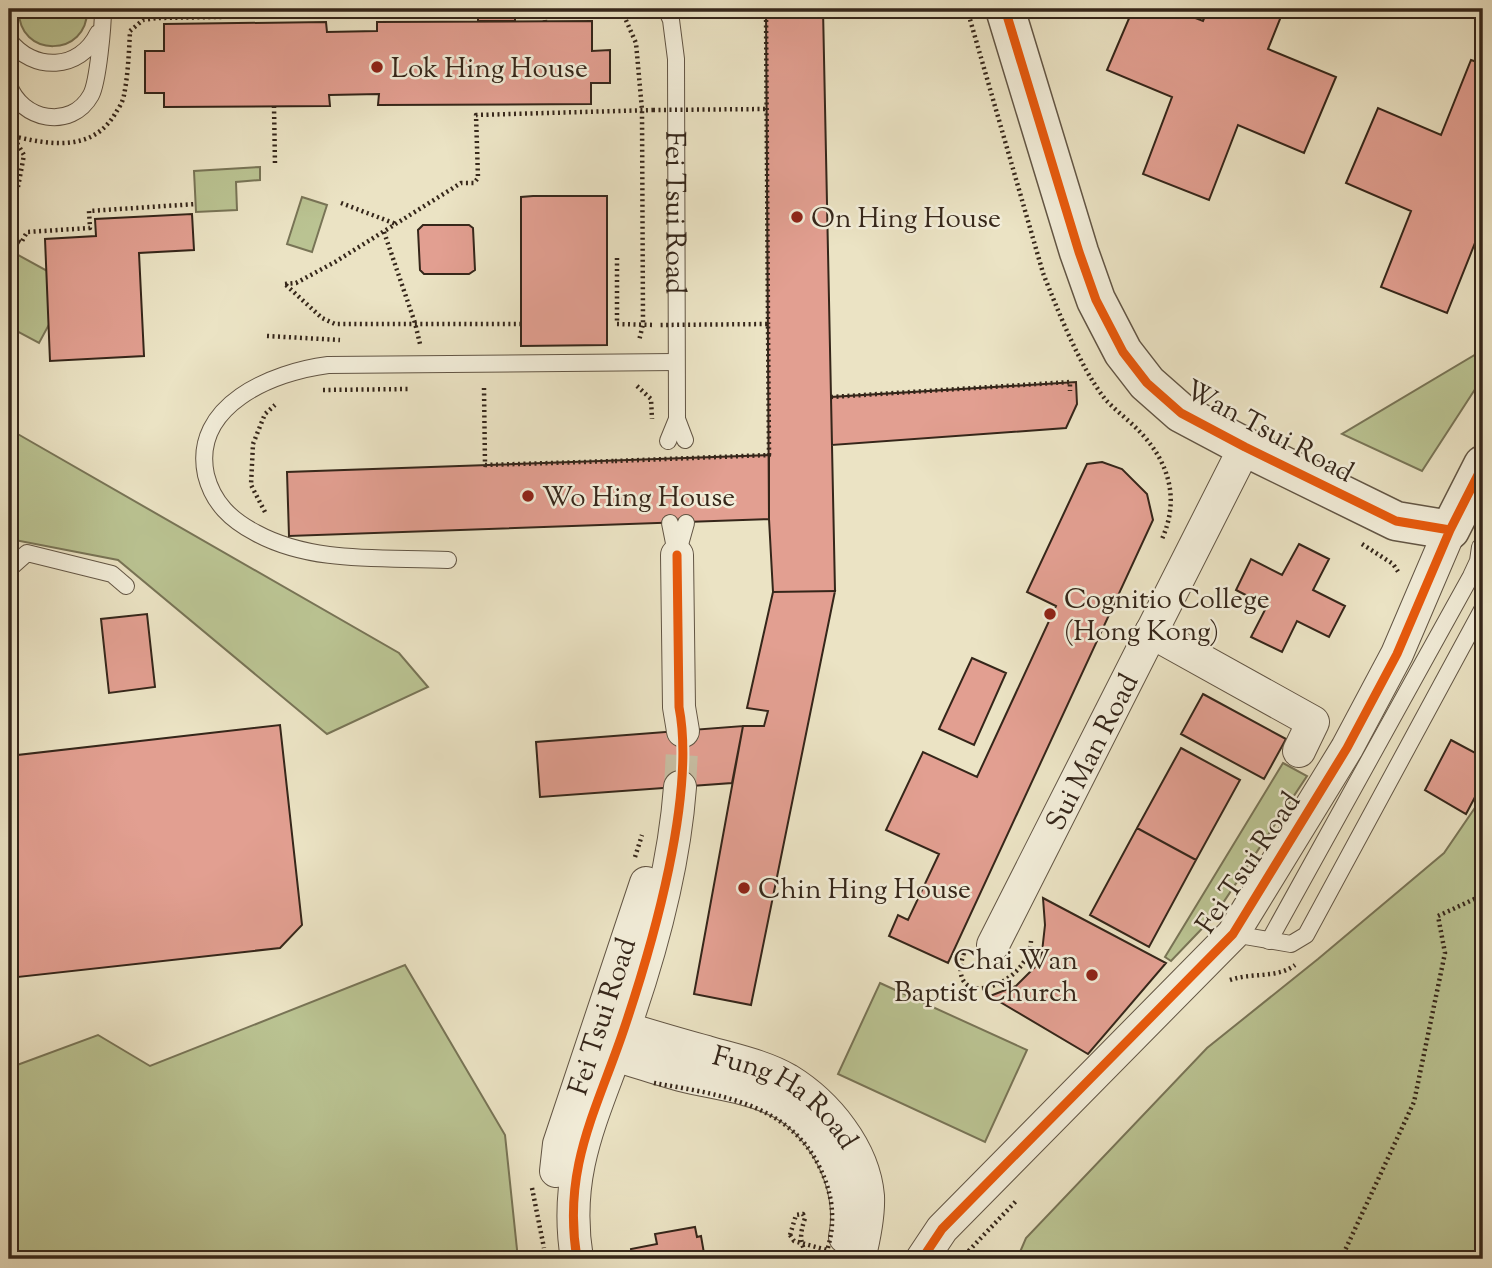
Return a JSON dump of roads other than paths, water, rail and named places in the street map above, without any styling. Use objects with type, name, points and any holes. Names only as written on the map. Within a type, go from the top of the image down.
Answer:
[{"type":"street","name":"Wan Tsui Road","points":[[1005,9],[1096,300],[1135,367],[1163,398],[1181,413],[1245,447],[1396,521],[1469,541]]},
{"type":"street","name":"Sui Man Road","points":[[980,945],[1151,632],[1245,447]]},
{"type":"street","points":[[1469,541],[1483,465]]},
{"type":"street","name":"Fei Tsui Road","points":[[922,1259],[942,1229],[1233,934],[1348,748],[1397,654],[1469,541]]},
{"type":"street","points":[[676,723],[677,555]]},
{"type":"street","points":[[1151,632],[1318,713],[1299,751]]},
{"type":"street","name":"Fei Tsui Road","points":[[577,1256],[572,1212],[580,1152],[672,787]]},
{"type":"street","name":"Fung Ha Road","points":[[607,1038],[676,1069],[777,1100],[804,1119],[823,1141],[841,1179],[846,1201],[847,1226],[834,1255]]},
{"type":"street","name":"Fung Ha Road","points":[[676,1069],[755,1066],[788,1080],[816,1101],[840,1128],[861,1162],[868,1196],[865,1232],[859,1259]]},
{"type":"lane","points":[[9,85],[20,105],[31,113],[56,117],[81,107],[90,97],[95,85],[103,9]]},
{"type":"lane","name":"Fei Tsui Road","points":[[666,9],[673,30],[676,59],[677,419],[685,440]]},
{"type":"lane","points":[[9,40],[21,54],[35,61],[51,64],[67,62],[94,43],[101,28]]},
{"type":"lane","points":[[448,561],[318,554],[296,550],[237,523],[225,513],[208,483],[204,465],[205,445],[211,430],[230,405],[245,393],[261,383],[304,368],[328,365],[676,362]]},
{"type":"lane","name":"Fei Tsui Road","points":[[668,441],[677,419]]},
{"type":"lane","points":[[670,523],[677,555]]},
{"type":"lane","points":[[677,555],[686,523]]},
{"type":"lane","points":[[1269,941],[1471,576],[1478,561],[1469,541]]},
{"type":"lane","points":[[9,569],[27,553],[112,574],[126,586]]},
{"type":"lane","points":[[1233,934],[1291,944],[1306,935],[1483,608]]},
{"type":"tunnel","points":[[680,787],[683,731]]},
{"type":"place","name":"Lok Hing House","points":[[377,67]]},
{"type":"place","name":"On Hing House","points":[[797,217]]},
{"type":"place","name":"Wo Hing House","points":[[528,496]]},
{"type":"place","name":"Cognitio College (Hong Kong)","points":[[1050,614]]},
{"type":"place","name":"Chin Hing House","points":[[744,888]]},
{"type":"place","name":"Chai Wan Baptist Church","points":[[1092,975]]}]
